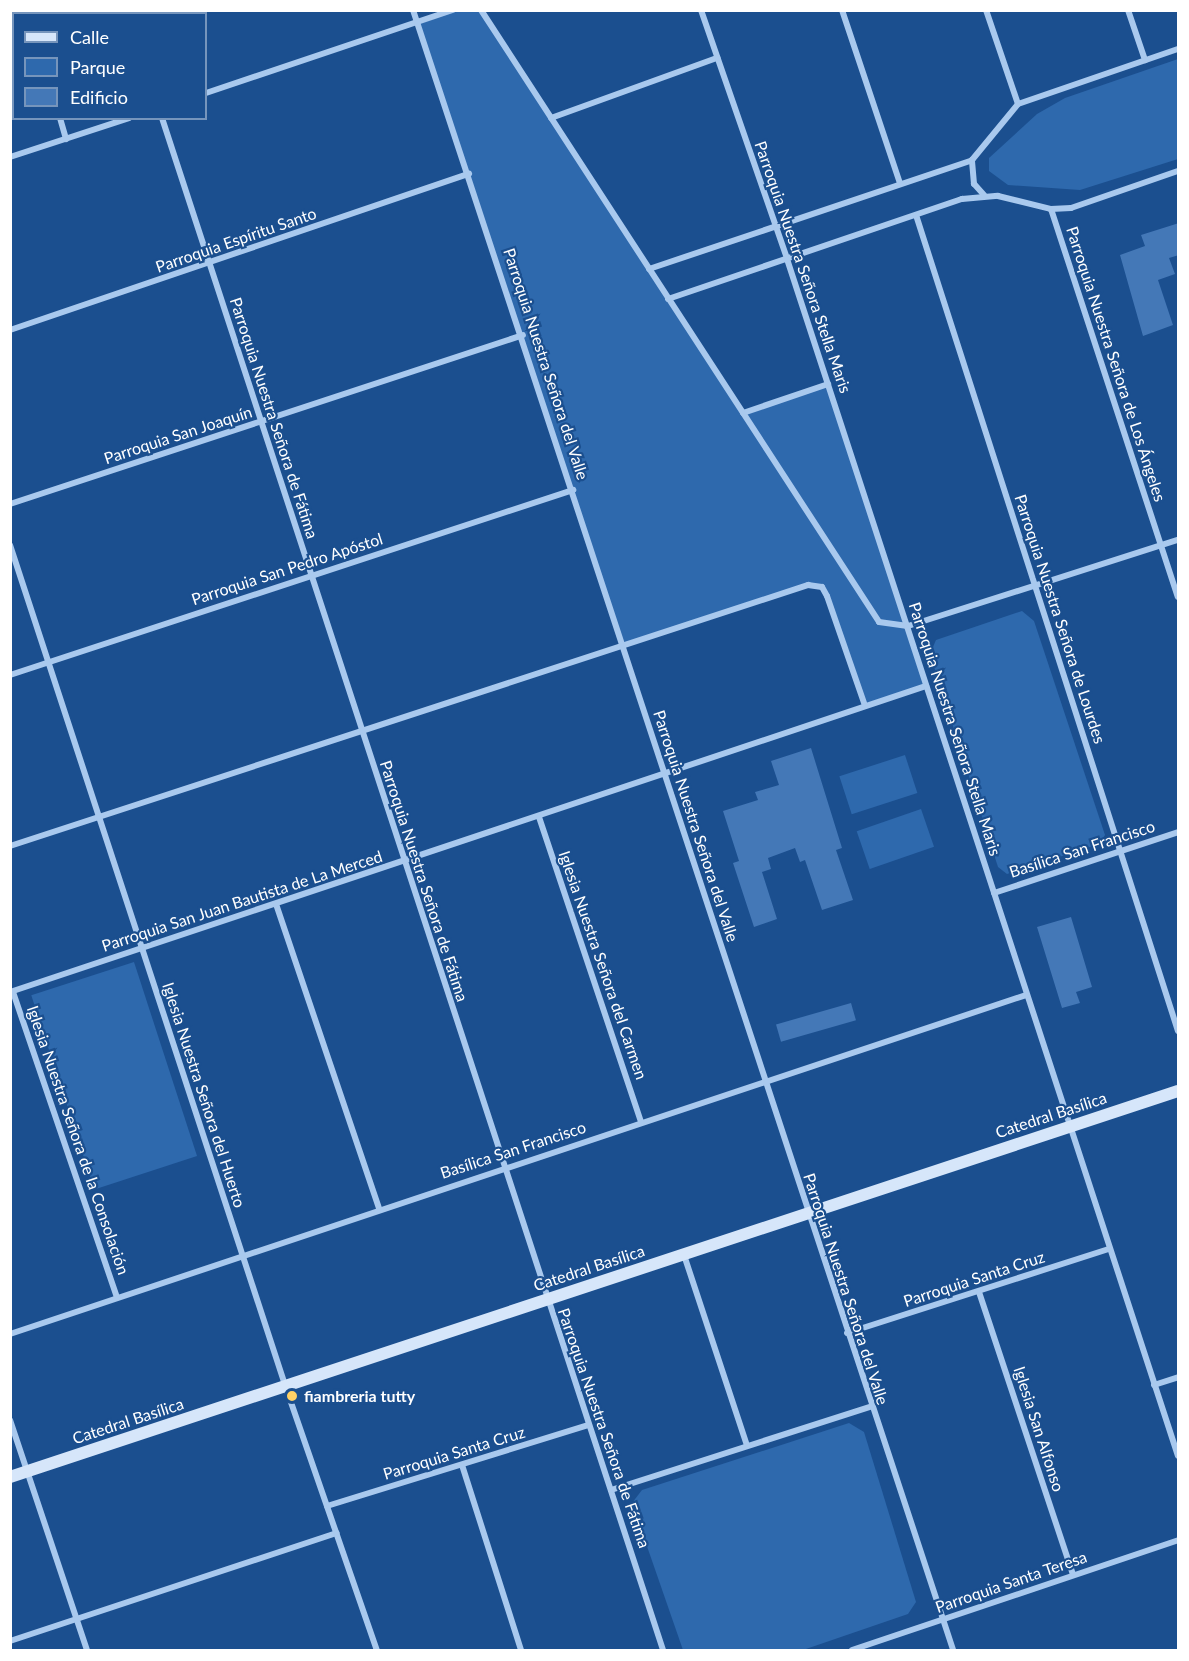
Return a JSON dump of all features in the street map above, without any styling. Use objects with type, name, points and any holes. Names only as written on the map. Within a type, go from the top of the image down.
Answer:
[{"type":"main road","name":"Catedral Basílica","points":[[10,1477],[1179,1091]]},
{"type":"street","name":"Parroquia Nuestra Señora del Valle","points":[[413,10],[524,334],[621,645],[766,1079],[870,1407],[953,1650]]},
{"type":"street","points":[[207,93],[417,24],[453,10]]},
{"type":"street","points":[[481,10],[879,622],[908,626],[1179,540]]},
{"type":"street","name":"Parroquia Nuestra Señora Stella Maris","points":[[701,10],[787,259],[908,626],[1108,1250],[1179,1456]]},
{"type":"street","points":[[842,10],[900,183]]},
{"type":"street","points":[[986,10],[1018,104]]},
{"type":"street","points":[[1128,10],[1145,60]]},
{"type":"street","points":[[984,195],[970,173],[972,160],[1018,104],[1179,49]]},
{"type":"street","points":[[551,118],[717,58]]},
{"type":"street","points":[[61,120],[66,139]]},
{"type":"street","points":[[10,157],[123,120]]},
{"type":"street","name":"Parroquia Nuestra Señora de Fátima","points":[[163,120],[546,1299],[663,1650]]},
{"type":"street","points":[[649,269],[972,160]]},
{"type":"street","points":[[668,299],[916,215],[984,195],[1051,209],[1071,208],[1179,171]]},
{"type":"street","name":"Parroquia Espíritu Santo","points":[[10,330],[468,174]]},
{"type":"street","name":"Parroquia Nuestra Señora de Los Ángeles","points":[[1051,209],[1179,597]]},
{"type":"street","name":"Parroquia Nuestra Señora de Lourdes","points":[[916,215],[1034,586],[1123,850],[1179,1031]]},
{"type":"street","name":"Parroquia San Joaquín","points":[[10,504],[524,334]]},
{"type":"street","points":[[743,413],[828,384]]},
{"type":"street","name":"Parroquia San Pedro Apóstol","points":[[10,675],[573,490]]},
{"type":"street","name":"Iglesia Nuestra Señora del Huerto","points":[[10,545],[285,1385],[377,1650]]},
{"type":"street","points":[[10,846],[621,645],[815,584],[827,596],[865,706]]},
{"type":"street","name":"Parroquia San Juan Bautista de La Merced","points":[[12,992],[539,818],[926,686]]},
{"type":"street","name":"Iglesia Nuestra Señora del Carmen","points":[[539,818],[641,1122]]},
{"type":"street","name":"Basílica San Francisco","points":[[993,893],[1179,832]]},
{"type":"street","points":[[276,904],[379,1208]]},
{"type":"street","name":"Iglesia Nuestra Señora de la Consolación","points":[[12,992],[117,1298]]},
{"type":"street","name":"Basílica San Francisco","points":[[10,1334],[379,1208],[1026,995]]},
{"type":"street","name":"Parroquia Santa Cruz","points":[[847,1333],[1108,1250]]},
{"type":"street","points":[[684,1254],[747,1445]]},
{"type":"street","name":"Iglesia San Alfonso","points":[[979,1292],[1073,1575]]},
{"type":"street","points":[[1154,1385],[1179,1377]]},
{"type":"street","points":[[611,1490],[870,1407]]},
{"type":"street","points":[[10,1420],[87,1650]]},
{"type":"street","name":"Parroquia Santa Cruz","points":[[327,1506],[589,1425]]},
{"type":"street","points":[[462,1465],[521,1650]]},
{"type":"street","points":[[10,1641],[337,1533]]},
{"type":"street","name":"Parroquia Santa Teresa","points":[[852,1650],[1179,1540]]},
{"type":"green space","points":[[456,11],[480,11],[743,413],[828,385],[925,685],[866,705],[827,595],[815,584],[622,644],[419,24]]},
{"type":"green space","points":[[1178,59],[1178,159],[1080,190],[1008,185],[989,171],[989,158],[1037,114],[1065,98]]},
{"type":"green space","points":[[1022,611],[1034,621],[1105,835],[1099,844],[1007,874],[998,867],[930,654],[936,640]]},
{"type":"green space","points":[[905,755],[917,793],[852,814],[839,776]]},
{"type":"green space","points":[[921,809],[934,847],[870,869],[857,831]]},
{"type":"green space","points":[[134,962],[197,1156],[94,1189],[31,995]]},
{"type":"green space","points":[[849,1423],[864,1432],[916,1602],[908,1614],[803,1650],[683,1650],[632,1503],[642,1490]]},
{"type":"building","points":[[1179,223],[1179,255],[1169,258],[1175,274],[1158,280],[1173,325],[1143,336],[1120,255],[1145,246],[1141,235]]},
{"type":"building","points":[[811,748],[842,848],[836,850],[853,900],[822,910],[805,860],[800,862],[795,848],[768,858],[771,869],[762,872],[777,919],[754,927],[733,863],[739,861],[723,811],[758,800],[755,792],[779,785],[771,761]]},
{"type":"building","points":[[1071,917],[1092,987],[1076,992],[1080,1003],[1062,1008],[1037,927]]},
{"type":"building","points":[[851,1003],[856,1020],[781,1042],[776,1024]]},
{"type":"place","name":"fiambreria tutty","points":[[292,1396]]}]
